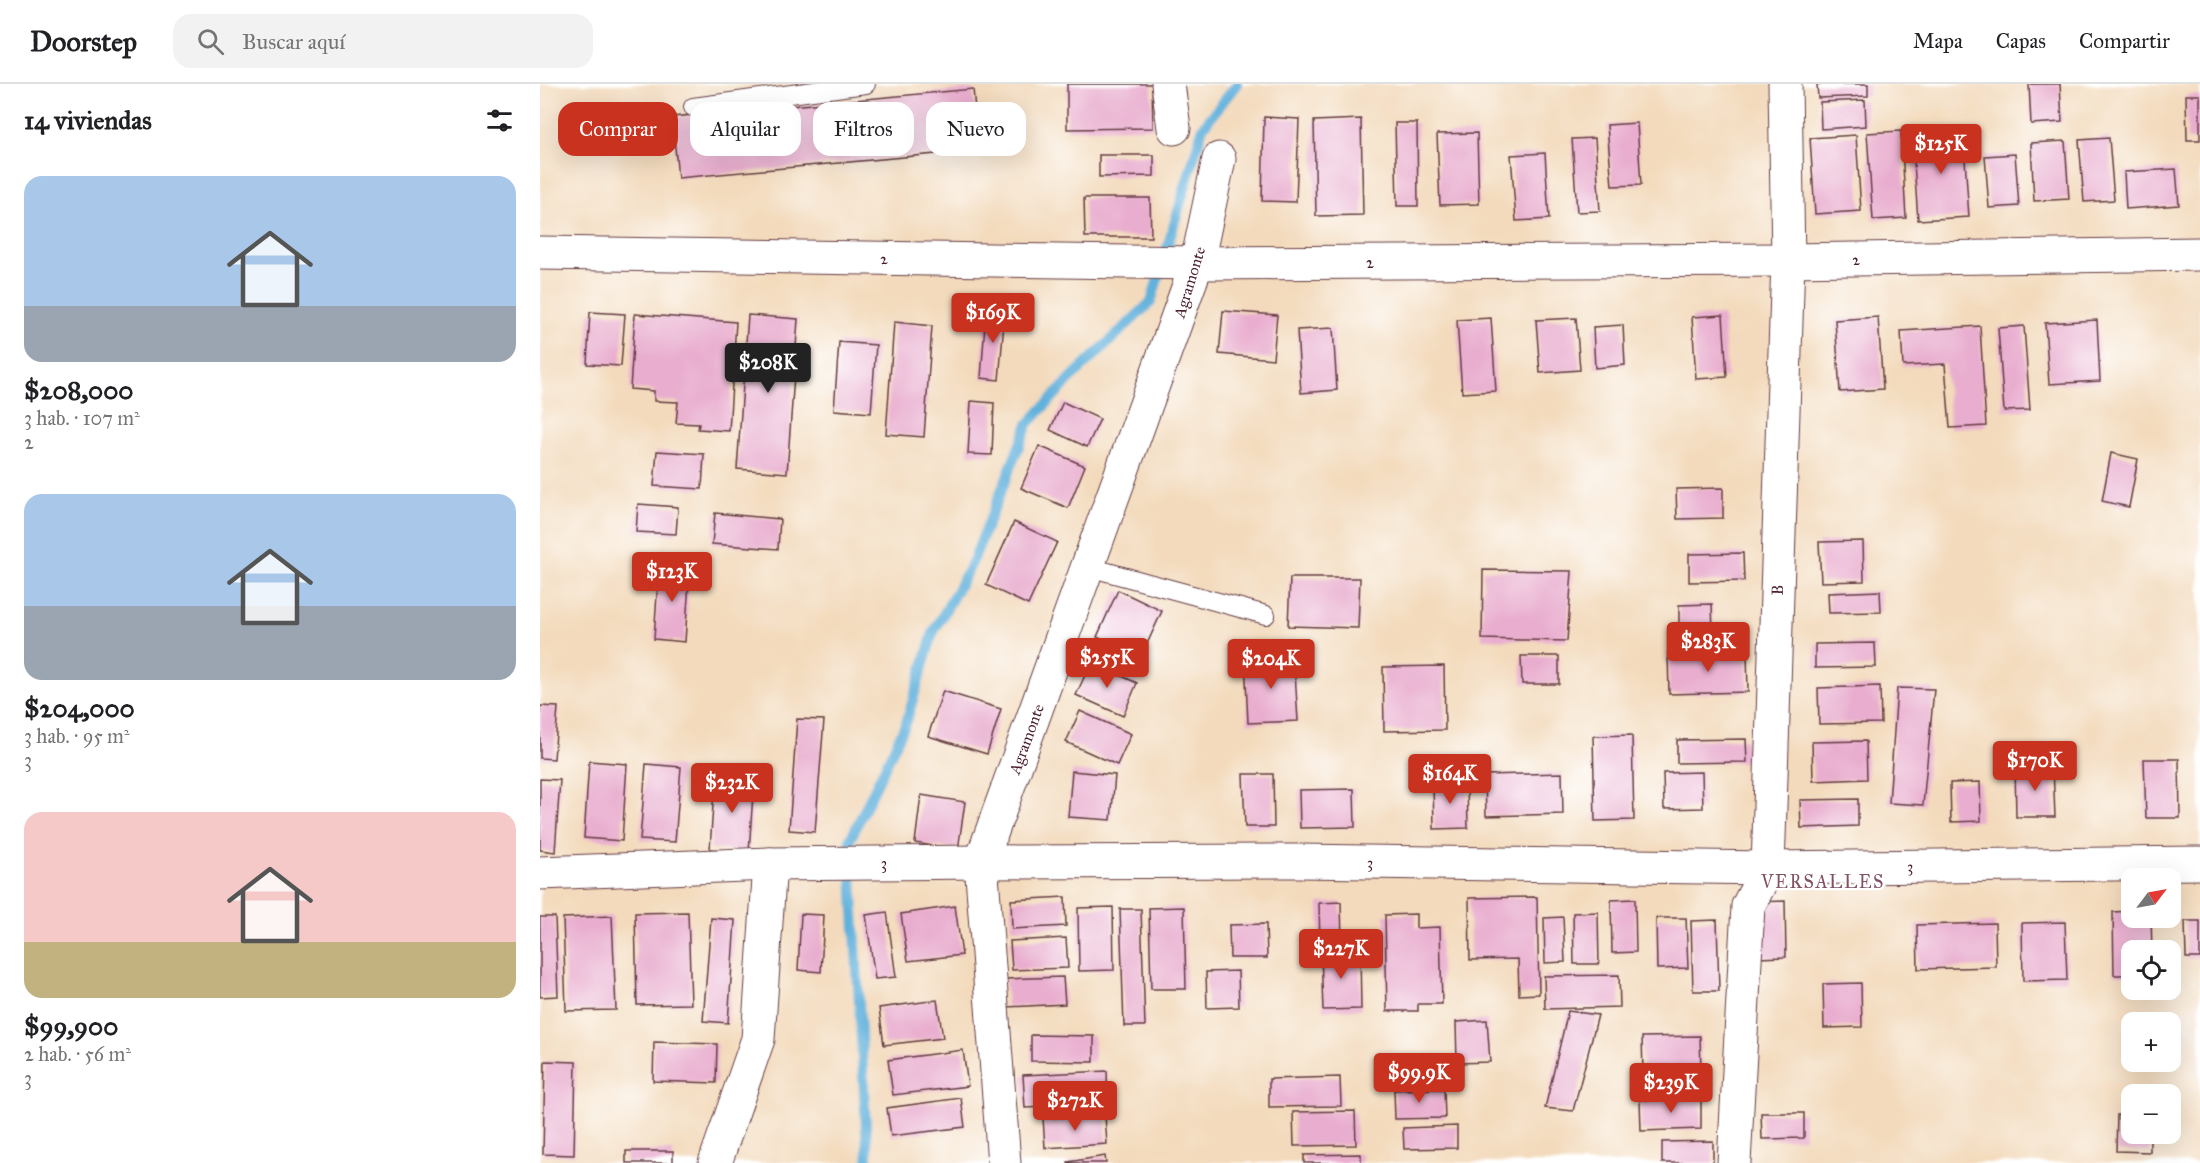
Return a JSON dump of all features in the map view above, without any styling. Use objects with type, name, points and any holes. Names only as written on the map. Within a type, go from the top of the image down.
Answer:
[{"type":"street","points":[[1168,84],[1174,128]]},
{"type":"street","name":"B","points":[[1734,1163],[1748,906],[1768,868],[1788,260],[1785,84]]},
{"type":"street","name":"Agramonte","points":[[1004,1163],[981,862],[1197,263],[1219,159]]},
{"type":"street","name":"2","points":[[540,253],[1197,263],[1788,260],[2200,254]]},
{"type":"street","name":"3","points":[[540,873],[770,864],[981,862],[1300,861],[1768,868],[2200,863]]},
{"type":"street","points":[[715,1163],[758,1039],[770,864]]},
{"type":"lane","points":[[724,102],[866,84]]},
{"type":"lane","points":[[1089,567],[1266,615]]},
{"type":"building","points":[[1067,84],[1152,84],[1153,128],[1067,129]]},
{"type":"building","points":[[1817,84],[1868,84],[1868,96],[1818,98]]},
{"type":"building","points":[[2029,84],[2060,84],[2062,122],[2031,124]]},
{"type":"building","points":[[973,89],[974,102],[926,102],[926,155],[678,178],[676,156],[678,156],[678,116],[690,115],[690,156],[801,156],[801,105],[813,104],[813,156],[914,156],[914,102],[833,102]]},
{"type":"building","points":[[2186,95],[2200,95],[2200,140],[2187,140]]},
{"type":"building","points":[[1865,100],[1866,126],[1821,129],[1820,102]]},
{"type":"building","points":[[1264,117],[1299,119],[1296,202],[1262,201]]},
{"type":"building","points":[[1361,119],[1363,215],[1316,216],[1314,121]]},
{"type":"building","points":[[1395,123],[1417,123],[1418,206],[1397,206]]},
{"type":"building","points":[[1637,123],[1641,185],[1612,186],[1607,125]]},
{"type":"building","points":[[1963,130],[1969,217],[1918,220],[1912,134]]},
{"type":"building","points":[[1901,131],[1906,218],[1873,220],[1867,133]]},
{"type":"building","points":[[1477,133],[1479,204],[1440,205],[1437,134]]},
{"type":"building","points":[[1856,135],[1861,211],[1815,214],[1810,138]]},
{"type":"building","points":[[1595,138],[1600,211],[1577,212],[1572,139]]},
{"type":"building","points":[[2109,138],[2114,200],[2084,202],[2079,140]]},
{"type":"building","points":[[2065,141],[2069,199],[2034,201],[2031,143]]},
{"type":"building","points":[[1545,153],[1549,219],[1516,221],[1511,155]]},
{"type":"building","points":[[2015,154],[2019,206],[1989,208],[1985,156]]},
{"type":"building","points":[[1099,155],[1154,155],[1154,176],[1099,177]]},
{"type":"building","points":[[2176,169],[2179,205],[2126,209],[2124,172]]},
{"type":"building","points":[[1084,198],[1150,198],[1151,237],[1085,237]]},
{"type":"building","points":[[986,310],[1005,311],[999,380],[981,378]]},
{"type":"building","points":[[1223,311],[1277,315],[1273,359],[1219,354]]},
{"type":"building","points":[[590,312],[625,314],[621,366],[587,364]]},
{"type":"building","points":[[635,314],[736,322],[729,431],[698,429],[699,424],[676,423],[678,402],[654,401],[654,391],[630,389]]},
{"type":"building","points":[[748,315],[798,319],[787,473],[737,469]]},
{"type":"building","points":[[1723,315],[1727,377],[1696,379],[1692,317]]},
{"type":"building","points":[[1878,317],[1883,389],[1840,392],[1835,320]]},
{"type":"building","points":[[1491,318],[1496,391],[1462,393],[1457,320]]},
{"type":"building","points":[[1576,318],[1580,370],[1540,373],[1536,320]]},
{"type":"building","points":[[2097,320],[2100,381],[2049,384],[2045,323]]},
{"type":"building","points":[[894,322],[932,326],[924,437],[886,434]]},
{"type":"building","points":[[1623,325],[1625,365],[1595,368],[1593,327]]},
{"type":"building","points":[[1980,326],[1986,426],[1950,428],[1945,364],[1903,366],[1901,331]]},
{"type":"building","points":[[2024,326],[2030,410],[2004,411],[1998,328]]},
{"type":"building","points":[[1333,328],[1337,390],[1301,393],[1297,330]]},
{"type":"building","points":[[839,342],[876,345],[871,413],[834,410]]},
{"type":"building","points":[[971,401],[994,403],[992,455],[968,454]]},
{"type":"building","points":[[1063,402],[1100,419],[1087,447],[1050,430]]},
{"type":"building","points":[[1039,446],[1085,466],[1068,508],[1021,488]]},
{"type":"building","points":[[657,451],[704,454],[702,489],[654,486]]},
{"type":"building","points":[[2111,453],[2138,459],[2129,507],[2102,501]]},
{"type":"building","points":[[1723,488],[1723,518],[1677,519],[1676,489]]},
{"type":"building","points":[[638,504],[678,507],[676,534],[636,532]]},
{"type":"building","points":[[715,513],[780,519],[778,549],[712,544]]},
{"type":"building","points":[[1014,522],[1057,542],[1028,605],[986,585]]},
{"type":"building","points":[[1863,541],[1864,581],[1821,582],[1819,542]]},
{"type":"building","points":[[1743,553],[1744,581],[1689,582],[1689,554]]},
{"type":"building","points":[[659,564],[690,566],[685,642],[654,639]]},
{"type":"building","points":[[1483,570],[1572,571],[1567,641],[1482,639]]},
{"type":"building","points":[[1290,578],[1360,578],[1358,628],[1288,626]]},
{"type":"building","points":[[1118,590],[1162,611],[1141,657],[1097,637]]},
{"type":"building","points":[[1880,591],[1881,612],[1829,613],[1828,593]]},
{"type":"building","points":[[1712,604],[1713,632],[1679,632],[1679,605]]},
{"type":"building","points":[[1875,643],[1876,667],[1815,668],[1815,644]]},
{"type":"building","points":[[1747,652],[1748,692],[1669,694],[1668,653]]},
{"type":"building","points":[[1521,656],[1559,656],[1559,684],[1522,684]]},
{"type":"building","points":[[1294,657],[1298,721],[1248,723],[1245,659]]},
{"type":"building","points":[[1091,662],[1137,683],[1123,716],[1076,695]]},
{"type":"building","points":[[1444,666],[1445,730],[1384,731],[1383,667]]},
{"type":"building","points":[[1880,686],[1881,723],[1819,724],[1818,688]]},
{"type":"building","points":[[1897,688],[1934,689],[1923,805],[1889,803]]},
{"type":"building","points":[[943,691],[1001,709],[987,754],[928,736]]},
{"type":"building","points":[[540,706],[558,707],[554,759],[540,758]]},
{"type":"building","points":[[1080,711],[1131,734],[1117,765],[1066,742]]},
{"type":"building","points":[[797,719],[824,720],[815,832],[789,830]]},
{"type":"building","points":[[1632,735],[1634,820],[1595,821],[1593,736]]},
{"type":"building","points":[[1746,739],[1747,762],[1677,763],[1677,740]]},
{"type":"building","points":[[1866,741],[1867,779],[1813,781],[1812,742]]},
{"type":"building","points":[[2144,759],[2179,759],[2180,818],[2146,818]]},
{"type":"building","points":[[589,761],[627,764],[622,841],[584,838]]},
{"type":"building","points":[[646,764],[681,767],[675,842],[640,840]]},
{"type":"building","points":[[2015,767],[2053,767],[2055,817],[2016,817]]},
{"type":"building","points":[[1072,771],[1115,775],[1111,820],[1068,817]]},
{"type":"building","points":[[1702,772],[1703,808],[1664,809],[1663,773]]},
{"type":"building","points":[[1562,773],[1563,814],[1486,816],[1485,775]]},
{"type":"building","points":[[1243,774],[1273,774],[1274,827],[1245,827]]},
{"type":"building","points":[[715,776],[754,779],[749,852],[710,849]]},
{"type":"building","points":[[540,779],[560,780],[555,852],[540,850]]},
{"type":"building","points":[[1433,782],[1467,782],[1468,828],[1434,829]]},
{"type":"building","points":[[1980,782],[1981,821],[1951,822],[1950,783]]},
{"type":"building","points":[[1354,789],[1355,827],[1300,828],[1299,790]]},
{"type":"building","points":[[921,795],[965,802],[958,850],[915,843]]},
{"type":"building","points":[[1858,799],[1858,826],[1801,828],[1800,800]]},
{"type":"building","points":[[1065,897],[1066,926],[1012,929],[1011,900]]},
{"type":"building","points":[[1537,897],[1539,994],[1519,995],[1518,959],[1470,960],[1469,898]]},
{"type":"building","points":[[1635,899],[1636,952],[1612,953],[1611,900]]},
{"type":"building","points":[[1785,901],[1786,957],[1757,958],[1756,902]]},
{"type":"building","points":[[1341,902],[1342,944],[1320,945],[1319,903]]},
{"type":"building","points":[[955,906],[962,955],[908,961],[901,914]]},
{"type":"building","points":[[1113,907],[1114,970],[1079,971],[1078,908]]},
{"type":"building","points":[[1184,907],[1186,989],[1151,989],[1149,908]]},
{"type":"building","points":[[1120,909],[1141,909],[1145,1026],[1124,1026]]},
{"type":"building","points":[[688,912],[691,1004],[637,1005],[635,913]]},
{"type":"building","points":[[887,912],[896,977],[875,979],[866,915]]},
{"type":"building","points":[[1598,912],[1599,964],[1574,964],[1573,913]]},
{"type":"building","points":[[2113,912],[2121,912],[2121,928],[2151,928],[2152,940],[2121,940],[2121,975],[2114,975]]},
{"type":"building","points":[[801,914],[824,915],[821,972],[798,970]]},
{"type":"building","points":[[1416,914],[1416,928],[1440,927],[1442,1004],[1418,1004],[1418,1011],[1387,1011],[1385,915]]},
{"type":"building","points":[[612,916],[616,1010],[566,1011],[563,918]]},
{"type":"building","points":[[540,917],[555,917],[558,996],[540,997]]},
{"type":"building","points":[[1563,917],[1565,962],[1545,963],[1544,918]]},
{"type":"building","points":[[711,918],[735,920],[728,1023],[703,1021]]},
{"type":"building","points":[[1656,918],[1686,918],[1688,968],[1657,969]]},
{"type":"building","points":[[1717,920],[1719,991],[1693,991],[1691,921]]},
{"type":"building","points":[[2185,921],[2200,921],[2200,958],[2186,958]]},
{"type":"building","points":[[2065,922],[2067,980],[2023,981],[2022,923]]},
{"type":"building","points":[[1995,923],[1996,967],[1918,969],[1917,925]]},
{"type":"building","points":[[1266,924],[1267,958],[1230,958],[1229,925]]},
{"type":"building","points":[[1066,938],[1068,968],[1012,970],[1010,941]]},
{"type":"building","points":[[1360,951],[1361,1009],[1323,1010],[1321,952]]},
{"type":"building","points":[[1238,971],[1239,1007],[1207,1008],[1206,972]]},
{"type":"building","points":[[1619,975],[1620,1007],[1545,1009],[1544,976]]},
{"type":"building","points":[[1063,977],[1065,1004],[1007,1007],[1005,979]]},
{"type":"building","points":[[1861,983],[1862,1027],[1824,1028],[1823,984]]},
{"type":"building","points":[[937,1000],[943,1038],[884,1045],[879,1008]]},
{"type":"building","points":[[1568,1011],[1598,1015],[1573,1111],[1545,1108]]},
{"type":"building","points":[[1487,1020],[1490,1062],[1457,1063],[1456,1022]]},
{"type":"building","points":[[1031,1035],[1094,1036],[1094,1062],[1031,1061]]},
{"type":"building","points":[[1700,1036],[1701,1071],[1643,1072],[1642,1037]]},
{"type":"building","points":[[654,1042],[717,1044],[716,1083],[653,1081]]},
{"type":"building","points":[[963,1050],[968,1086],[893,1095],[888,1060]]},
{"type":"building","points":[[545,1061],[576,1062],[574,1155],[543,1154]]},
{"type":"building","points":[[1107,1071],[1108,1104],[1025,1108],[1023,1075]]},
{"type":"building","points":[[1340,1077],[1341,1106],[1269,1107],[1269,1079]]},
{"type":"building","points":[[1444,1089],[1445,1118],[1395,1119],[1394,1090]]},
{"type":"building","points":[[961,1098],[965,1127],[891,1136],[887,1108]]},
{"type":"building","points":[[1701,1098],[1701,1129],[1641,1131],[1640,1100]]},
{"type":"building","points":[[1355,1111],[1356,1145],[1294,1146],[1293,1112]]},
{"type":"building","points":[[1761,1113],[1804,1113],[1804,1138],[1762,1139]]},
{"type":"building","points":[[2117,1115],[2121,1115],[2121,1144],[2150,1144],[2150,1152],[2116,1151]]},
{"type":"building","points":[[1105,1116],[1107,1144],[1045,1148],[1043,1118]]},
{"type":"building","points":[[1457,1126],[1457,1148],[1404,1149],[1403,1128]]},
{"type":"building","points":[[1713,1141],[1713,1163],[1662,1163],[1662,1142]]},
{"type":"building","points":[[626,1151],[673,1151],[673,1163],[626,1163]]},
{"type":"building","points":[[1361,1154],[1361,1163],[1304,1163],[1304,1155]]},
{"type":"building","points":[[1105,1156],[1106,1163],[1068,1163],[1068,1162]]},
{"type":"waterway","points":[[868,1163],[850,840],[906,723],[933,633],[973,561],[1028,424],[1075,374],[1151,302],[1203,127],[1237,84]]},
{"type":"district","name":"VERSALLES","points":[[1823,882]]}]
